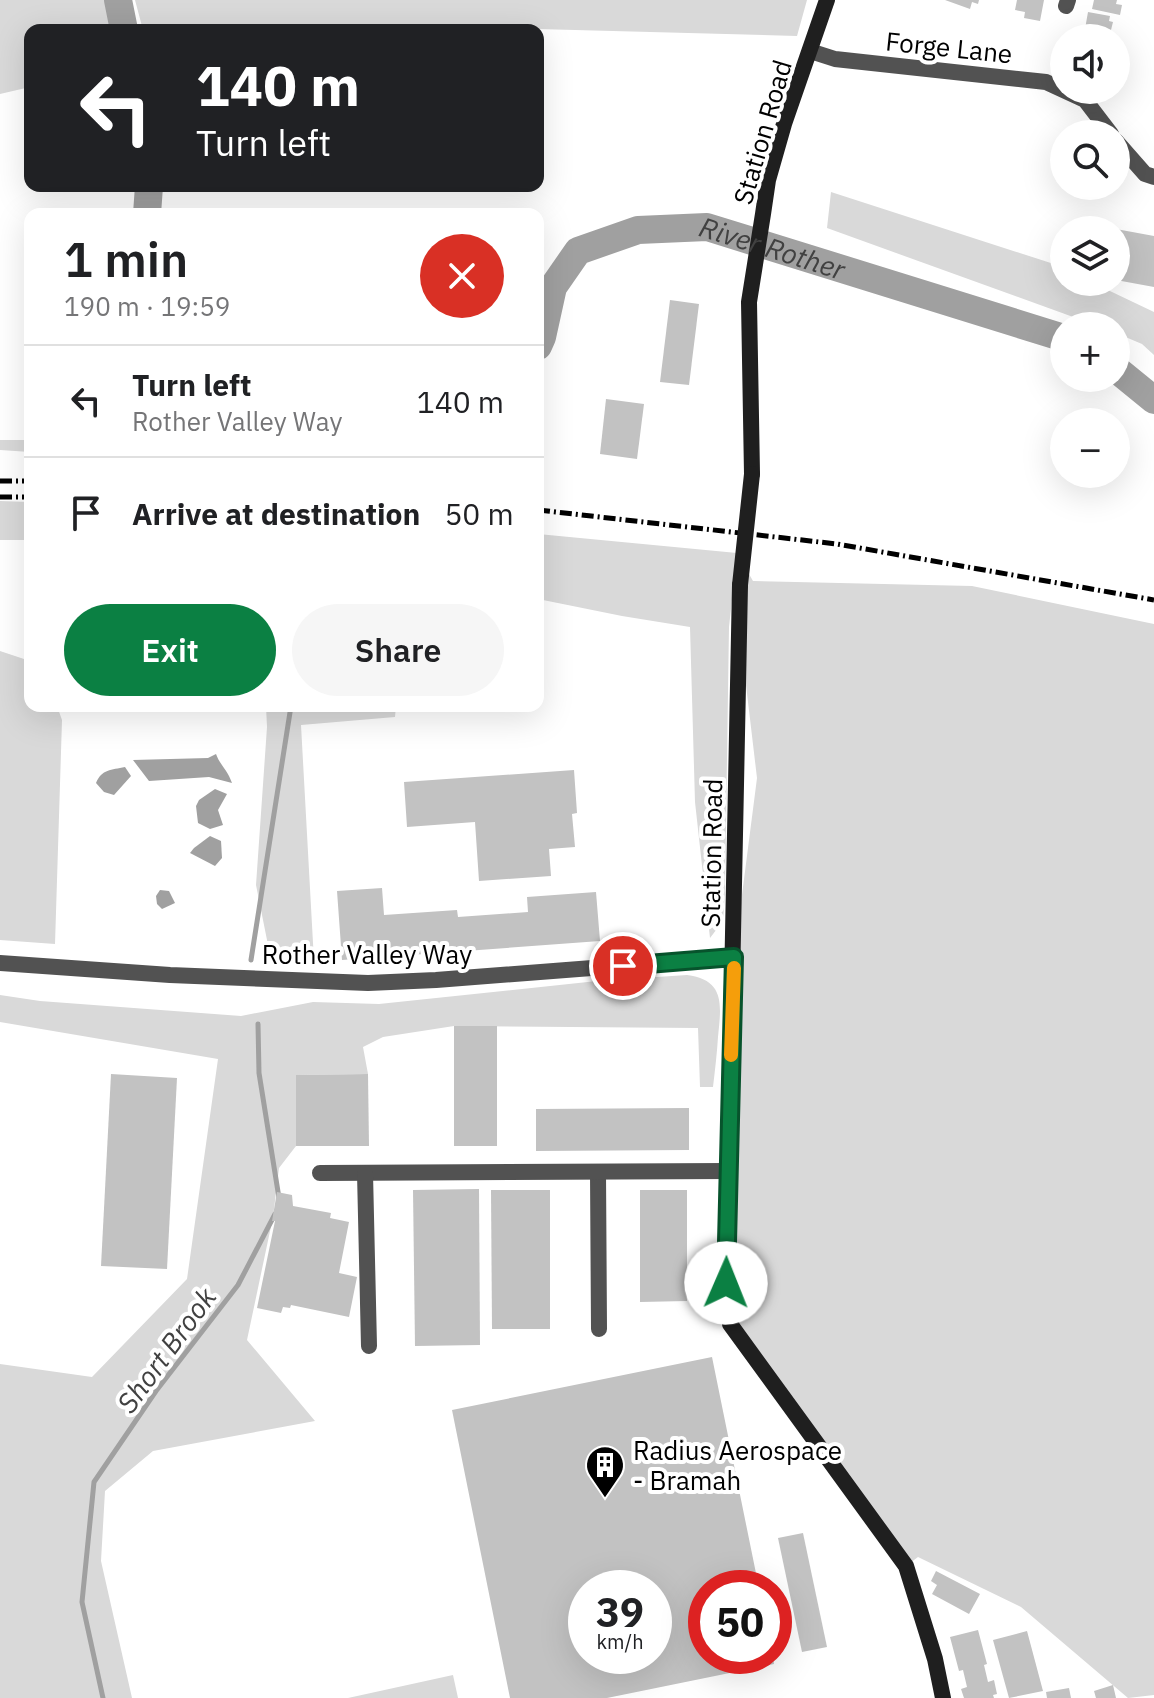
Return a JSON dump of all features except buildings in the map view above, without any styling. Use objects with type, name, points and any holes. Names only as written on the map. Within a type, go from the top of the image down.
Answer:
[{"type":"main road","name":"Station Road","points":[[827,0],[768,180],[749,302],[752,474],[737,609],[734,957],[726,1283],[730,1324],[906,1566],[935,1659],[943,1698]]},
{"type":"street","name":"Forge Lane","points":[[810,51],[835,59],[1046,82],[1085,100],[1100,120]]},
{"type":"street","points":[[1130,157],[1145,174],[1154,177]]},
{"type":"street","name":"Rother Valley Way","points":[[0,963],[170,975],[368,983],[734,957]]},
{"type":"street","points":[[320,1173],[728,1171]]},
{"type":"street","points":[[598,1172],[599,1329]]},
{"type":"street","points":[[365,1173],[369,1346]]},
{"type":"shaded area","points":[[0,0],[107,0],[112,24],[24,24],[24,88],[0,94]]},
{"type":"shaded area","points":[[135,0],[807,0],[797,36],[544,29],[544,24],[141,24]]},
{"type":"shaded area","points":[[831,192],[1050,263],[1050,296],[1120,296],[1154,312],[1154,355],[1142,344],[1130,339],[1130,312],[1059,312],[827,228]]},
{"type":"shaded area","points":[[0,440],[24,440],[24,452],[0,450]]},
{"type":"shaded area","points":[[0,501],[24,502],[24,540],[0,540]]},
{"type":"shaded area","points":[[544,535],[737,553],[753,581],[972,586],[1154,624],[1154,1695],[1128,1698],[1021,1607],[918,1557],[906,1566],[730,1324],[734,957],[757,778],[737,609],[736,563],[729,627],[723,921],[710,938],[695,802],[690,627],[544,600]]},
{"type":"shaded area","points":[[0,651],[24,659],[24,712],[59,712],[62,720],[55,944],[0,940]]},
{"type":"shaded area","points":[[266,712],[395,712],[395,717],[301,725],[314,961],[272,965],[256,885]]},
{"type":"shaded area","points":[[216,754],[232,783],[209,777],[149,781],[133,760],[208,758]]},
{"type":"shaded area","points":[[125,767],[131,776],[114,795],[104,792],[96,783],[104,773]]},
{"type":"shaded area","points":[[215,789],[227,794],[218,810],[223,825],[210,829],[198,823],[196,806],[199,800]]},
{"type":"shaded area","points":[[210,836],[221,841],[222,858],[215,866],[190,853]]},
{"type":"shaded area","points":[[160,890],[169,891],[175,903],[162,909],[157,904],[156,896]]},
{"type":"shaded area","points":[[687,975],[709,982],[718,996],[720,1015],[713,1087],[700,1087],[698,1028],[454,1026],[383,1037],[363,1047],[368,1074],[296,1075],[296,1146],[279,1168],[273,1217],[247,1340],[315,1421],[153,1451],[105,1491],[101,1561],[132,1698],[0,1698],[0,1364],[92,1377],[187,1279],[218,1059],[0,1022],[0,995],[40,1001],[241,1016],[313,1002],[379,1004],[597,981]]},
{"type":"shaded area","points":[[453,1675],[458,1698],[348,1698]]},
{"type":"waterway","name":"River Rother","points":[[118,0],[123,24]]},
{"type":"waterway","name":"River Rother","points":[[147,208],[149,192]]},
{"type":"waterway","name":"River Rother","points":[[544,328],[553,287],[578,251],[638,230],[707,227],[1050,334]]},
{"type":"waterway","name":"River Rother","points":[[1130,380],[1154,400]]},
{"type":"waterway","name":"Short Brook","points":[[251,960],[290,712]]},
{"type":"waterway","name":"Short Brook","points":[[258,1024],[259,1073],[279,1198]]},
{"type":"waterway","name":"Short Brook","points":[[103,1698],[82,1602],[94,1482],[156,1391],[238,1285],[275,1214]]},
{"type":"railway","points":[[0,481],[24,481]]},
{"type":"railway","points":[[0,497],[24,497]]},
{"type":"railway","points":[[544,511],[837,544],[1154,600]]},
{"type":"slow traffic","points":[[731,1055],[734,968]]},
{"type":"place","name":"Radius Aerospace - Bramah","points":[[605,1499]]},
{"type":"route","points":[[623,966],[734,957],[726,1283]]}]
